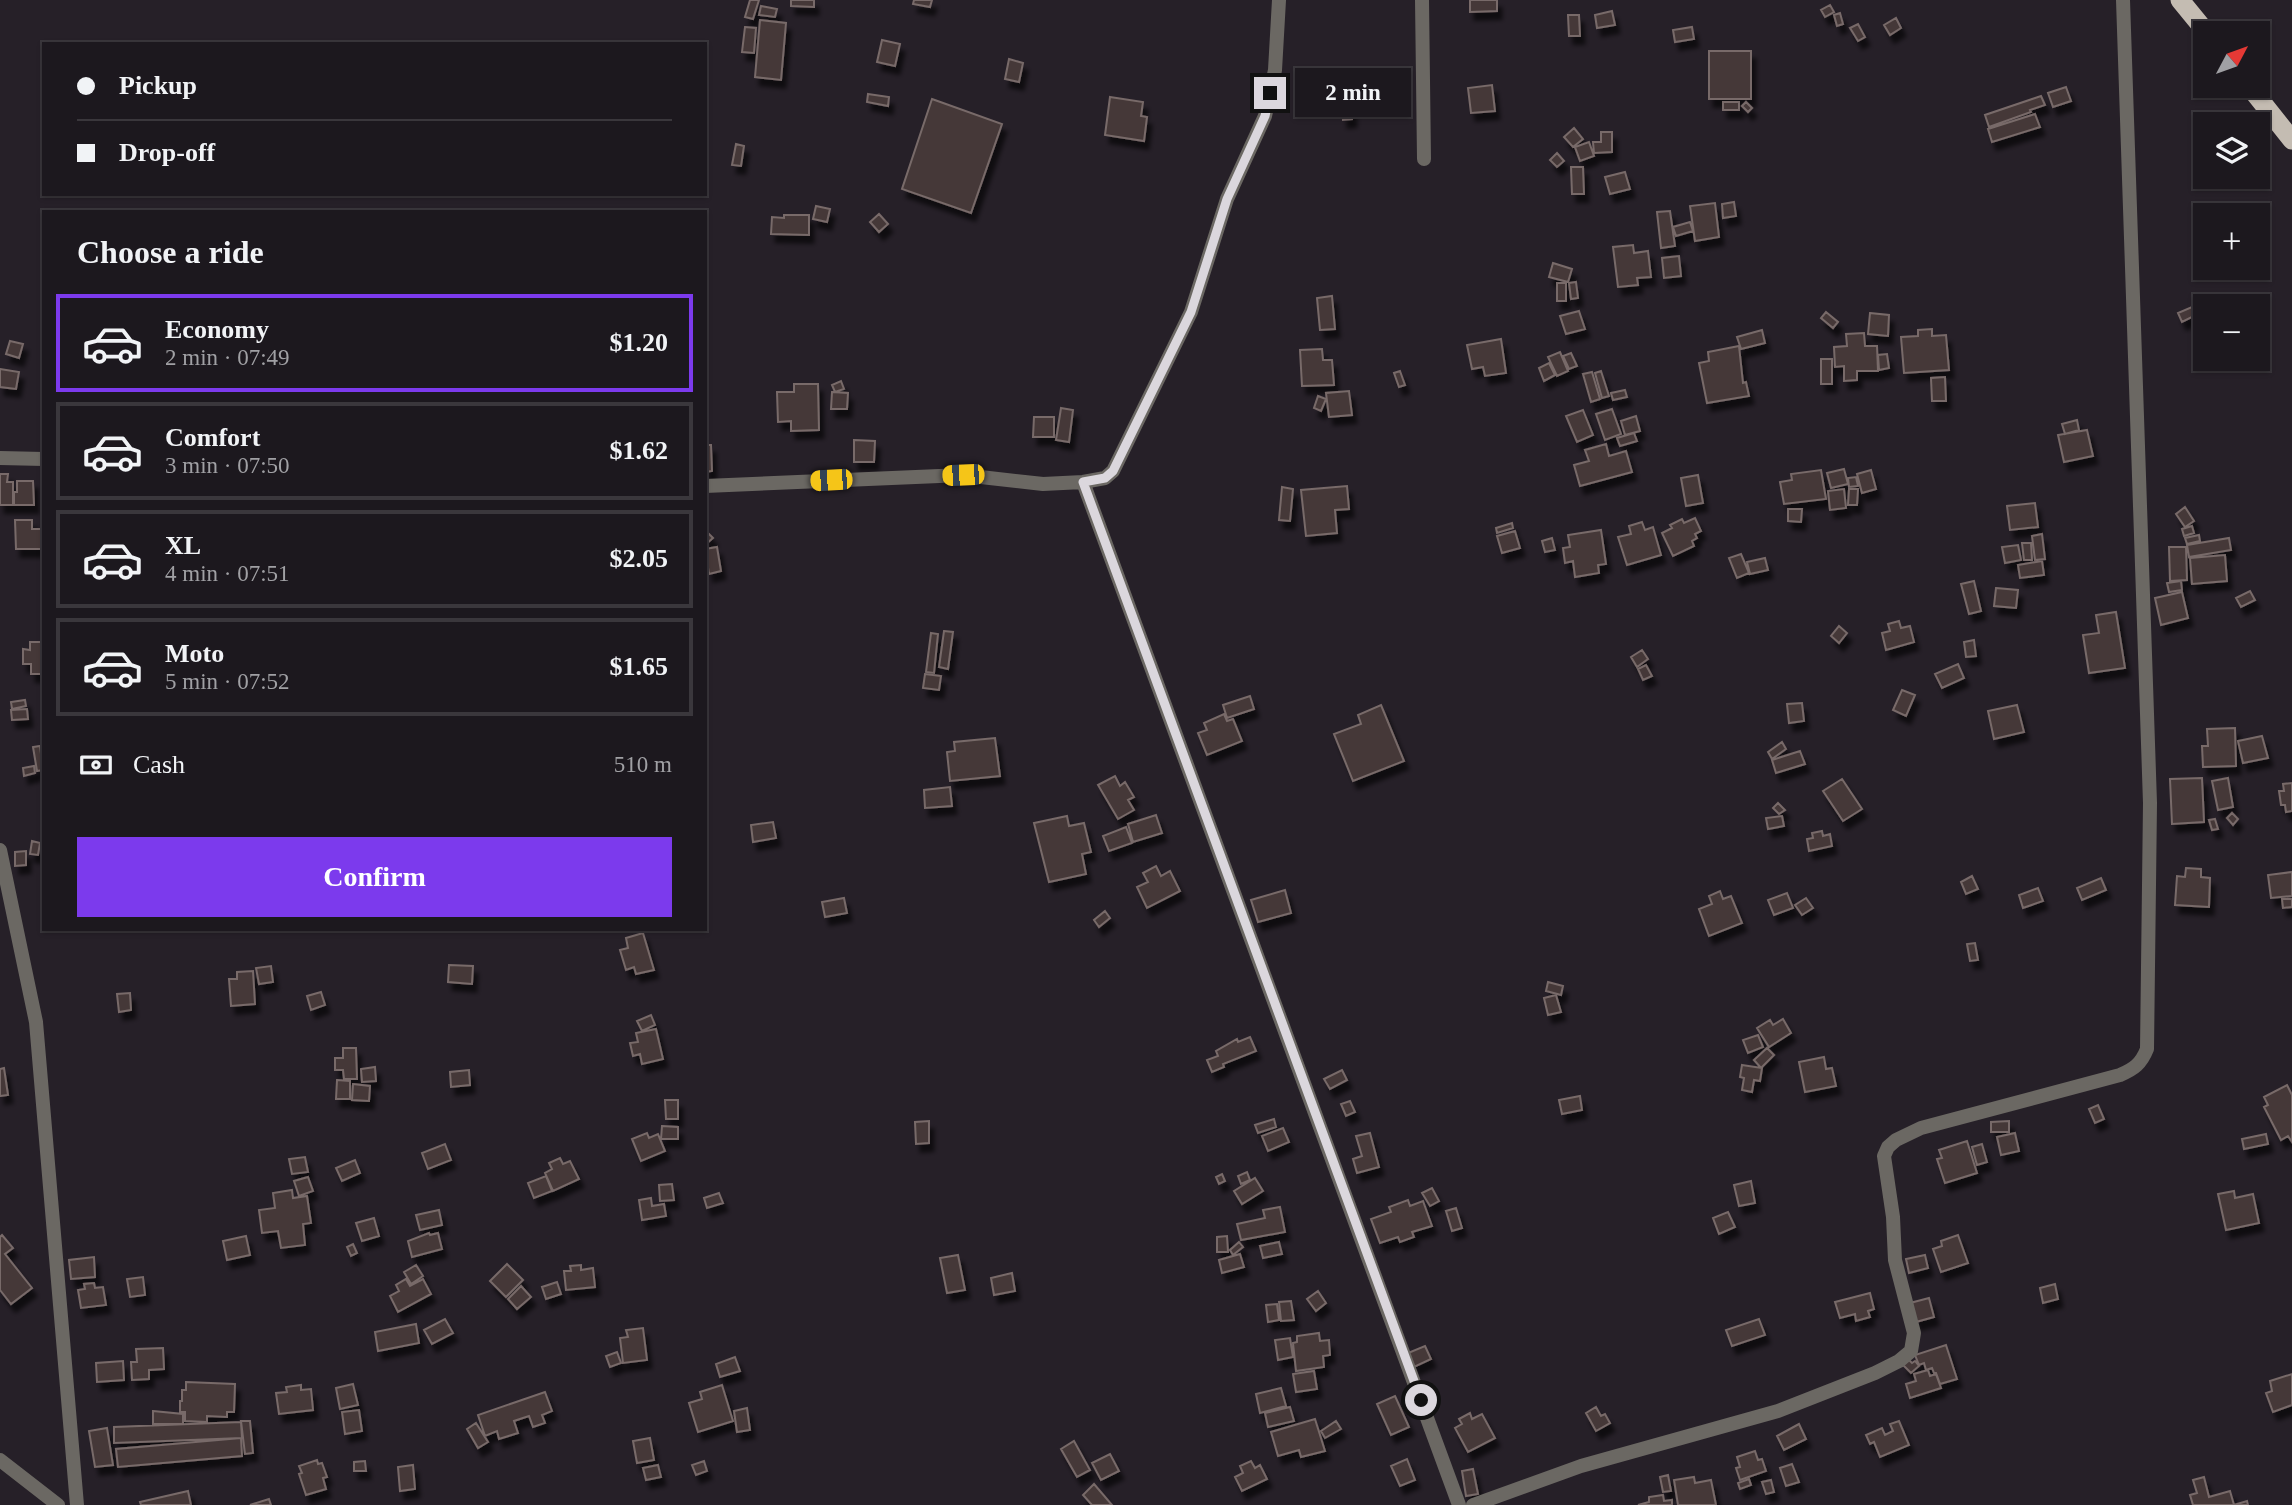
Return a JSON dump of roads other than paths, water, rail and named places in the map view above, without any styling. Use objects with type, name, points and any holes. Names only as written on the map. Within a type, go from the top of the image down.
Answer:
[{"type":"highway","points":[[2180,0],[2197,21]]},
{"type":"highway","points":[[2259,98],[2292,140]]},
{"type":"street","points":[[707,485],[963,475],[1043,484],[1105,478],[1113,471],[1191,312],[1227,199],[1265,116],[1275,70],[1279,0]]},
{"type":"street","points":[[1422,0],[1424,159]]},
{"type":"street","points":[[1474,1505],[1581,1466],[1778,1411],[1899,1361],[1911,1351],[1914,1333],[1895,1260],[1893,1217],[1884,1156],[1888,1147],[1905,1134],[1921,1128],[2120,1075],[2135,1069],[2142,1061],[2147,1049],[2150,803],[2123,0]]},
{"type":"street","points":[[0,458],[42,459]]},
{"type":"street","points":[[1083,482],[1459,1505]]},
{"type":"street","points":[[0,850],[36,1022],[77,1505]]},
{"type":"street","points":[[0,1460],[58,1505]]}]
